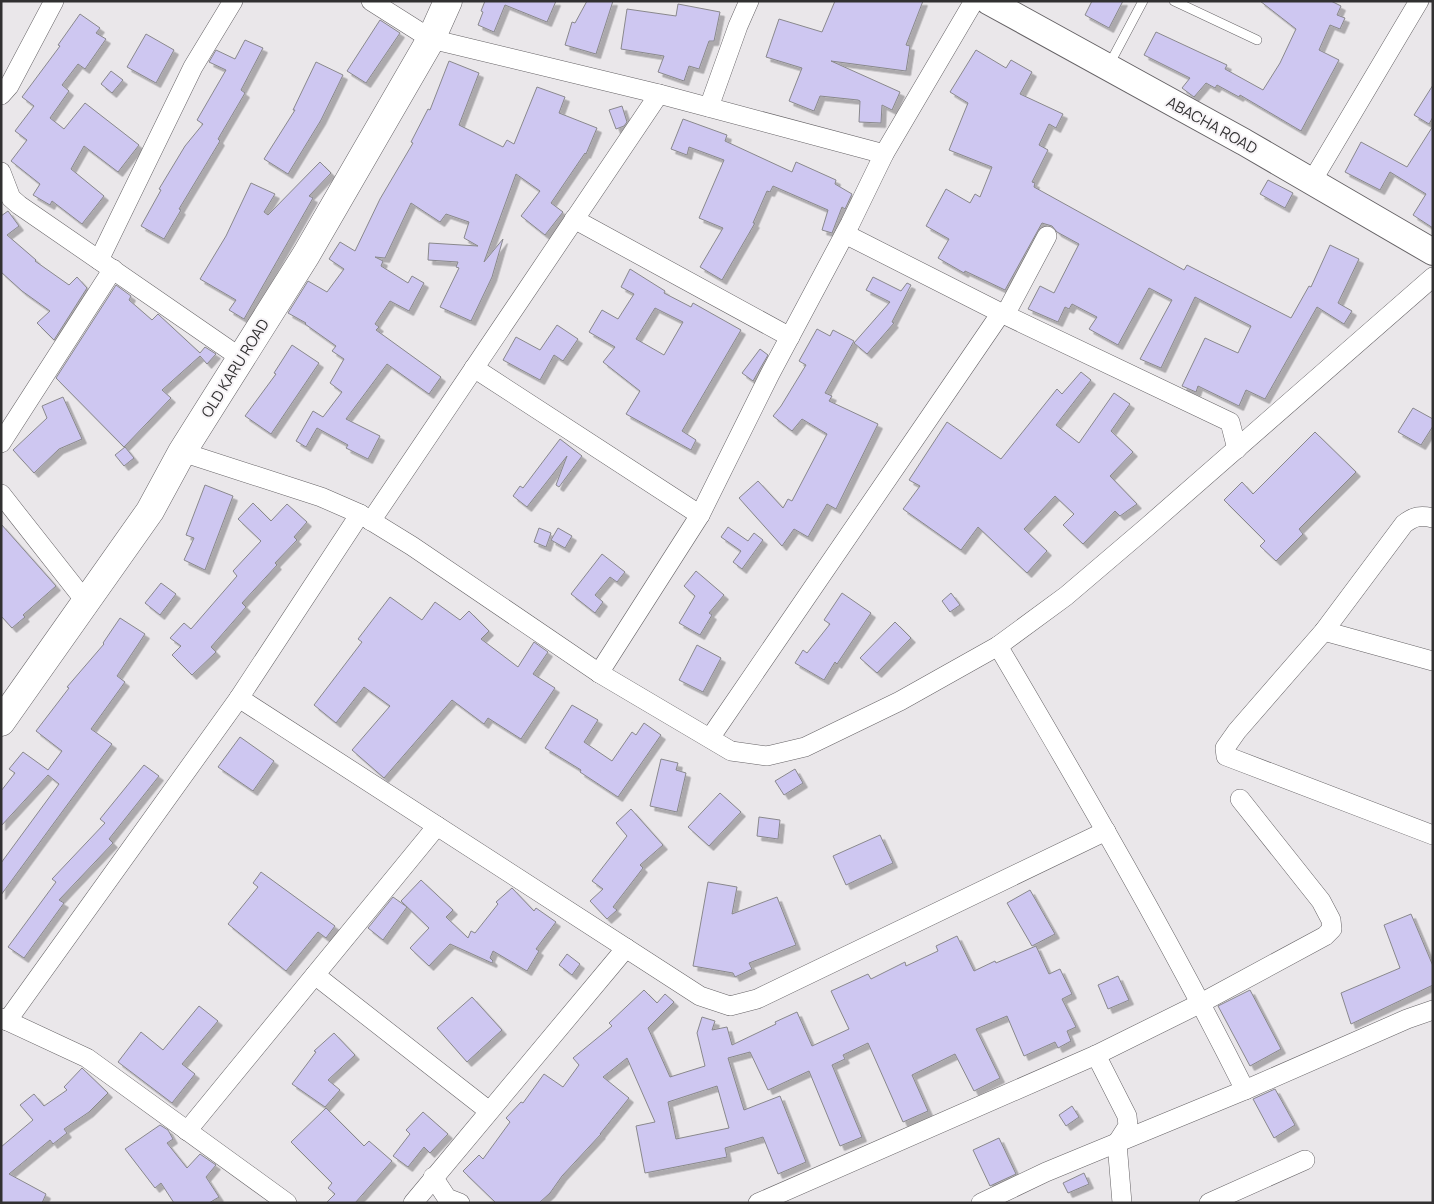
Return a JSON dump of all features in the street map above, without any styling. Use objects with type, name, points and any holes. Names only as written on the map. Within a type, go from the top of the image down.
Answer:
[{"type":"main road","name":"OLD KARU ROAD","points":[[1,722],[150,511],[182,452],[306,255],[431,39],[448,1]]},
{"type":"street","points":[[1,96],[9,86],[54,1]]},
{"type":"street","points":[[1,443],[106,265],[193,67],[233,1]]},
{"type":"street","points":[[371,1],[431,39],[659,94],[884,154]]},
{"type":"street","points":[[708,107],[738,26],[750,1]]},
{"type":"street","points":[[599,673],[700,515],[790,337],[845,234],[884,154],[974,1]]},
{"type":"street","name":"ABACHA ROAD","points":[[988,1],[1312,182],[1433,252]]},
{"type":"street","points":[[1312,182],[1418,1]]},
{"type":"street","points":[[287,1203],[87,1058],[4,1020],[239,698],[365,518],[474,368],[659,94]]},
{"type":"street","points":[[1,172],[11,198],[241,358]]},
{"type":"street","points":[[574,219],[790,337]]},
{"type":"street","points":[[845,234],[1003,314],[1230,422],[1270,421]]},
{"type":"street","points":[[710,738],[1003,314],[1048,236]]},
{"type":"street","points":[[182,452],[321,497],[365,518],[412,546],[599,673],[731,752],[768,756],[805,747],[900,701],[998,646],[1066,596],[1237,450],[1433,276]]},
{"type":"street","points":[[474,368],[700,515]]},
{"type":"street","points":[[1230,422],[1237,450]]},
{"type":"street","points":[[1,494],[86,602]]},
{"type":"street","points":[[1433,518],[1417,516],[1404,524],[1324,630],[1237,731],[1225,748],[1226,756],[1433,835]]},
{"type":"street","points":[[1324,630],[1433,661]]},
{"type":"street","points":[[998,646],[1106,831],[1201,1003],[1245,1090]]},
{"type":"street","points":[[239,698],[700,996],[730,1006],[766,995],[1106,831]]},
{"type":"street","points":[[758,1203],[1096,1055],[1201,1003],[1325,936],[1332,929],[1331,920],[1321,901],[1240,799]]},
{"type":"street","points":[[187,1131],[437,826]]},
{"type":"street","points":[[413,1203],[626,948]]},
{"type":"street","points":[[315,975],[489,1111]]},
{"type":"street","points":[[981,1203],[1046,1172],[1245,1090],[1407,1019],[1433,1010]]},
{"type":"street","points":[[1096,1055],[1127,1116],[1128,1126],[1117,1143],[1122,1203]]},
{"type":"street","points":[[1209,1203],[1305,1160]]},
{"type":"street","points":[[433,1177],[447,1198],[460,1203]]},
{"type":"lane","points":[[1107,67],[1143,1]]},
{"type":"lane","points":[[1174,1],[1257,40]]},
{"type":"building","points":[[485,1],[556,1],[547,22],[505,5],[494,32],[478,25]]},
{"type":"building","points":[[587,1],[613,1],[596,54],[565,45],[572,22],[575,23]]},
{"type":"building","points":[[835,1],[923,1],[906,45],[910,46],[906,71],[831,61],[900,92],[892,110],[882,105],[881,123],[859,122],[860,101],[858,100],[820,96],[814,111],[789,101],[802,68],[766,57],[779,19],[822,32]]},
{"type":"building","points":[[1092,1],[1123,1],[1109,28],[1085,15]]},
{"type":"building","points":[[1260,1],[1331,1],[1341,6],[1337,15],[1345,18],[1340,29],[1330,25],[1319,50],[1339,60],[1301,131],[1240,95],[1239,97],[1217,85],[1215,88],[1206,83],[1194,97],[1182,88],[1190,78],[1144,55],[1156,32],[1227,65],[1225,69],[1263,90],[1280,63],[1296,29]]},
{"type":"building","points":[[678,4],[720,12],[714,41],[709,41],[699,69],[689,66],[684,81],[658,72],[664,56],[621,49],[627,9],[676,16]]},
{"type":"building","points":[[80,14],[100,28],[96,33],[106,39],[85,69],[78,64],[62,85],[69,91],[50,118],[64,129],[85,103],[139,145],[118,172],[84,146],[71,169],[104,196],[82,224],[52,201],[50,205],[33,195],[40,184],[11,161],[27,140],[15,131],[34,106],[22,97],[60,46],[58,45]]},
{"type":"building","points":[[380,20],[400,33],[366,83],[347,71]]},
{"type":"building","points":[[146,34],[174,50],[156,83],[127,67]]},
{"type":"building","points":[[245,40],[263,48],[241,90],[245,93],[164,239],[141,226],[161,190],[159,189],[185,146],[203,124],[197,120],[226,70],[209,62],[216,50],[235,59]]},
{"type":"building","points":[[976,50],[1006,68],[1011,60],[1032,72],[1020,94],[1063,114],[1056,128],[1049,124],[1039,145],[1048,150],[1032,182],[1035,183],[1034,187],[1184,270],[1187,265],[1291,318],[1309,286],[1311,287],[1330,245],[1359,259],[1338,303],[1352,311],[1344,324],[1317,307],[1265,399],[1246,390],[1239,406],[1198,386],[1196,392],[1182,386],[1205,338],[1238,353],[1251,326],[1195,297],[1161,368],[1140,359],[1172,300],[1149,288],[1118,345],[1089,329],[1097,317],[1072,304],[1069,309],[1065,307],[1058,322],[1028,309],[1040,286],[1054,293],[1079,244],[1057,232],[1052,226],[1042,223],[1005,290],[965,271],[964,273],[938,258],[949,239],[926,226],[946,189],[970,203],[975,194],[980,197],[992,167],[949,150],[968,103],[950,92]]},
{"type":"building","points":[[449,61],[479,73],[459,125],[503,147],[507,140],[514,144],[537,87],[565,97],[559,113],[597,128],[586,154],[551,203],[563,212],[545,235],[521,216],[540,191],[516,174],[484,262],[503,239],[492,277],[471,321],[440,307],[459,268],[456,267],[458,262],[428,260],[429,243],[478,246],[464,238],[469,222],[446,214],[440,222],[411,203],[385,258],[375,257],[383,261],[381,266],[408,283],[412,276],[424,283],[409,311],[390,301],[375,324],[379,327],[376,330],[441,377],[429,394],[387,364],[346,419],[380,436],[368,459],[346,448],[348,445],[317,428],[306,447],[296,441],[313,411],[323,417],[342,392],[330,383],[344,359],[332,351],[336,346],[306,323],[288,313],[308,281],[327,292],[344,269],[329,259],[340,242],[355,251],[380,199],[413,143],[411,142],[428,109],[430,110]]},
{"type":"building","points":[[316,62],[343,75],[321,120],[288,174],[264,159],[295,110],[293,110]]},
{"type":"building","points":[[111,71],[123,80],[112,93],[101,84]]},
{"type":"building","points":[[1433,85],[1433,117],[1429,124],[1414,115]]},
{"type":"building","points":[[622,106],[627,122],[624,126],[616,129],[609,110]]},
{"type":"building","points":[[683,119],[727,135],[725,141],[792,172],[796,162],[836,180],[835,184],[852,194],[845,209],[842,207],[832,233],[822,230],[828,210],[773,186],[770,192],[767,191],[753,223],[755,223],[722,280],[700,267],[723,228],[699,218],[724,160],[689,147],[687,155],[671,149]]},
{"type":"building","points":[[1433,126],[1433,228],[1413,215],[1426,194],[1390,172],[1380,190],[1345,172],[1361,142],[1407,167]]},
{"type":"building","points":[[320,162],[331,173],[309,196],[313,198],[244,319],[229,310],[236,300],[200,279],[226,236],[251,183],[275,194],[264,212],[268,215]]},
{"type":"building","points":[[1268,180],[1293,193],[1285,208],[1260,194]]},
{"type":"building","points":[[8,211],[19,226],[7,235],[35,261],[69,285],[77,277],[87,288],[54,340],[37,323],[50,311],[22,291],[1,272],[1,216]]},
{"type":"building","points":[[630,269],[665,291],[664,293],[691,307],[693,303],[741,330],[682,431],[696,440],[691,450],[626,414],[640,391],[603,362],[615,347],[589,332],[602,310],[618,319],[634,294],[621,287]],"holes":[[[655,308],[683,322],[664,355],[636,339]]]},
{"type":"building","points":[[873,277],[901,291],[907,283],[911,285],[892,322],[894,323],[867,354],[854,343],[890,302],[866,290]]},
{"type":"building","points":[[116,285],[131,296],[129,300],[152,320],[158,314],[200,353],[205,347],[216,354],[207,364],[200,356],[162,390],[171,398],[124,447],[56,378]]},
{"type":"building","points":[[557,325],[578,339],[563,361],[554,355],[540,380],[503,360],[516,337],[540,350]]},
{"type":"building","points":[[817,329],[830,336],[833,330],[854,341],[825,393],[832,396],[829,401],[878,424],[836,509],[827,504],[808,537],[794,529],[782,546],[739,498],[758,481],[783,508],[788,499],[792,501],[827,434],[802,419],[792,431],[773,416],[806,365],[799,361]]},
{"type":"building","points":[[292,345],[319,363],[271,434],[245,416],[276,374],[274,373]]},
{"type":"building","points":[[760,349],[768,355],[753,381],[742,373]]},
{"type":"building","points":[[1081,372],[1091,380],[1056,425],[1079,443],[1114,393],[1130,404],[1111,431],[1133,452],[1110,476],[1137,504],[1120,516],[1115,511],[1083,544],[1063,525],[1074,514],[1055,496],[1024,529],[1047,551],[1027,573],[978,527],[961,550],[903,509],[920,486],[909,480],[947,422],[1001,459],[1057,389],[1062,394]]},
{"type":"building","points":[[63,397],[82,439],[59,449],[34,473],[13,450],[47,418],[42,406]]},
{"type":"building","points":[[1413,408],[1433,419],[1433,426],[1421,445],[1398,432]]},
{"type":"building","points":[[1315,432],[1356,472],[1299,529],[1303,534],[1276,561],[1260,546],[1265,541],[1224,500],[1242,482],[1253,494]]},
{"type":"building","points":[[560,439],[582,456],[559,487],[556,485],[567,456],[527,507],[513,496],[520,486],[523,488]]},
{"type":"building","points":[[125,447],[134,458],[124,466],[115,455]]},
{"type":"building","points":[[205,485],[233,496],[205,570],[184,560],[194,538],[186,535]]},
{"type":"building","points":[[253,503],[271,521],[287,504],[307,522],[294,537],[297,540],[275,563],[277,565],[242,603],[246,607],[211,647],[216,652],[192,675],[172,655],[181,646],[170,638],[184,623],[191,629],[237,576],[233,571],[261,541],[238,519]]},
{"type":"building","points":[[1,524],[56,586],[23,615],[25,617],[12,628],[1,616]]},
{"type":"building","points":[[728,527],[748,541],[754,533],[763,540],[742,569],[733,562],[741,551],[721,537]]},
{"type":"building","points":[[539,528],[551,533],[546,547],[534,542]]},
{"type":"building","points":[[558,528],[572,536],[565,548],[551,540]]},
{"type":"building","points":[[602,554],[625,572],[617,582],[610,577],[595,595],[603,602],[595,613],[571,594]]},
{"type":"building","points":[[696,571],[724,595],[709,613],[712,615],[700,635],[679,623],[695,596],[684,586]]},
{"type":"building","points":[[161,583],[176,594],[160,615],[145,603]]},
{"type":"building","points":[[842,593],[871,613],[824,680],[795,663],[803,650],[807,653],[830,624],[824,620]]},
{"type":"building","points":[[951,593],[960,605],[950,612],[942,601]]},
{"type":"building","points":[[390,597],[422,620],[435,602],[460,620],[469,611],[489,631],[481,639],[518,667],[534,642],[548,652],[533,674],[555,688],[521,739],[488,718],[484,724],[452,700],[384,778],[352,750],[390,706],[364,687],[336,723],[314,705],[362,642],[358,639]]},
{"type":"building","points":[[120,618],[145,634],[117,676],[125,682],[91,729],[112,744],[1,895],[1,863],[59,784],[48,775],[1,826],[1,791],[15,773],[9,769],[23,752],[48,770],[62,751],[36,731],[69,688],[67,687],[104,644]]},
{"type":"building","points":[[895,622],[911,638],[877,673],[860,658]]},
{"type":"building","points":[[697,645],[721,658],[703,692],[679,680]]},
{"type":"building","points":[[572,705],[598,720],[584,742],[612,761],[632,732],[636,735],[644,723],[661,735],[618,797],[580,772],[581,770],[545,748]]},
{"type":"building","points":[[240,737],[274,761],[253,791],[218,767]]},
{"type":"building","points":[[661,759],[678,763],[676,770],[686,773],[677,812],[650,806]]},
{"type":"building","points":[[144,765],[159,776],[109,839],[113,843],[59,900],[64,903],[24,958],[8,947],[56,882],[52,879],[105,823],[100,819]]},
{"type":"building","points":[[795,769],[803,783],[784,795],[775,781]]},
{"type":"building","points":[[720,793],[741,812],[709,846],[688,827]]},
{"type":"building","points":[[631,809],[663,845],[640,865],[643,868],[613,907],[617,910],[607,919],[590,901],[603,889],[592,881],[627,836],[616,823]]},
{"type":"building","points":[[759,817],[780,820],[778,839],[757,836]]},
{"type":"building","points":[[880,835],[893,863],[846,885],[833,856]]},
{"type":"building","points":[[261,872],[335,926],[326,938],[318,932],[286,971],[228,924],[258,887],[253,883]]},
{"type":"building","points":[[421,880],[453,910],[446,917],[468,938],[471,931],[475,933],[498,904],[496,902],[512,888],[534,911],[536,908],[556,922],[536,949],[539,951],[527,971],[493,951],[490,958],[493,961],[492,963],[450,944],[429,966],[410,948],[429,928],[401,901]]},
{"type":"building","points":[[708,882],[737,887],[732,914],[777,897],[796,945],[749,963],[752,969],[735,977],[733,973],[693,966]]},
{"type":"building","points":[[1030,890],[1055,934],[1032,946],[1007,903]]},
{"type":"building","points":[[393,897],[407,907],[383,940],[368,928]]},
{"type":"building","points":[[1411,914],[1433,966],[1433,985],[1351,1024],[1341,993],[1400,968],[1384,925]]},
{"type":"building","points":[[957,936],[974,971],[1036,946],[1049,974],[1060,969],[1072,994],[1062,999],[1076,1027],[1067,1031],[1071,1041],[1058,1048],[1055,1042],[1024,1056],[1007,1016],[976,1029],[1000,1078],[974,1091],[955,1054],[912,1075],[928,1111],[903,1122],[868,1043],[843,1055],[845,1059],[832,1065],[862,1137],[840,1146],[809,1071],[768,1090],[750,1052],[728,1058],[744,1110],[780,1096],[806,1162],[778,1174],[763,1137],[725,1148],[727,1157],[645,1173],[636,1126],[655,1122],[627,1058],[603,1077],[629,1098],[601,1134],[539,1203],[496,1203],[463,1171],[479,1155],[483,1159],[510,1122],[506,1118],[521,1102],[523,1103],[544,1074],[563,1087],[579,1065],[573,1058],[612,1026],[609,1023],[644,990],[657,1003],[665,994],[674,1002],[648,1028],[670,1077],[705,1066],[697,1033],[702,1017],[715,1021],[712,1030],[727,1027],[732,1045],[797,1012],[812,1046],[849,1029],[831,991],[868,974],[871,979],[905,962],[906,966],[938,951],[936,946]],"holes":[[[717,1086],[729,1128],[676,1139],[668,1102]]]},
{"type":"building","points":[[567,954],[580,964],[572,975],[559,965]]},
{"type":"building","points":[[1118,976],[1129,1000],[1108,1009],[1098,985]]},
{"type":"building","points":[[1250,990],[1281,1049],[1250,1066],[1218,1006]]},
{"type":"building","points":[[472,997],[502,1030],[467,1062],[437,1028]]},
{"type":"building","points":[[199,1006],[218,1021],[182,1064],[195,1074],[172,1103],[118,1062],[141,1032],[163,1050]]},
{"type":"building","points":[[334,1033],[355,1055],[328,1080],[340,1090],[325,1107],[292,1084],[316,1052],[314,1051]]},
{"type":"building","points":[[82,1068],[108,1093],[89,1112],[64,1129],[67,1133],[53,1144],[50,1140],[9,1174],[46,1194],[42,1203],[1,1203],[1,1147],[33,1120],[20,1105],[34,1094],[44,1106],[67,1090],[64,1087]]},
{"type":"building","points":[[1275,1089],[1295,1125],[1274,1138],[1253,1099]]},
{"type":"building","points":[[1072,1106],[1079,1117],[1066,1126],[1059,1115]]},
{"type":"building","points":[[326,1108],[364,1146],[369,1141],[392,1161],[355,1203],[326,1203],[335,1194],[328,1188],[332,1183],[291,1142]]},
{"type":"building","points":[[423,1112],[448,1134],[430,1153],[424,1147],[408,1167],[393,1156],[410,1134],[406,1130]]},
{"type":"building","points":[[160,1125],[168,1130],[173,1139],[167,1143],[187,1168],[200,1154],[216,1165],[206,1177],[219,1197],[209,1203],[174,1203],[161,1183],[155,1188],[125,1149]]},
{"type":"building","points":[[999,1138],[1016,1174],[990,1186],[973,1150]]},
{"type":"building","points":[[1084,1173],[1089,1184],[1068,1193],[1063,1183]]}]
